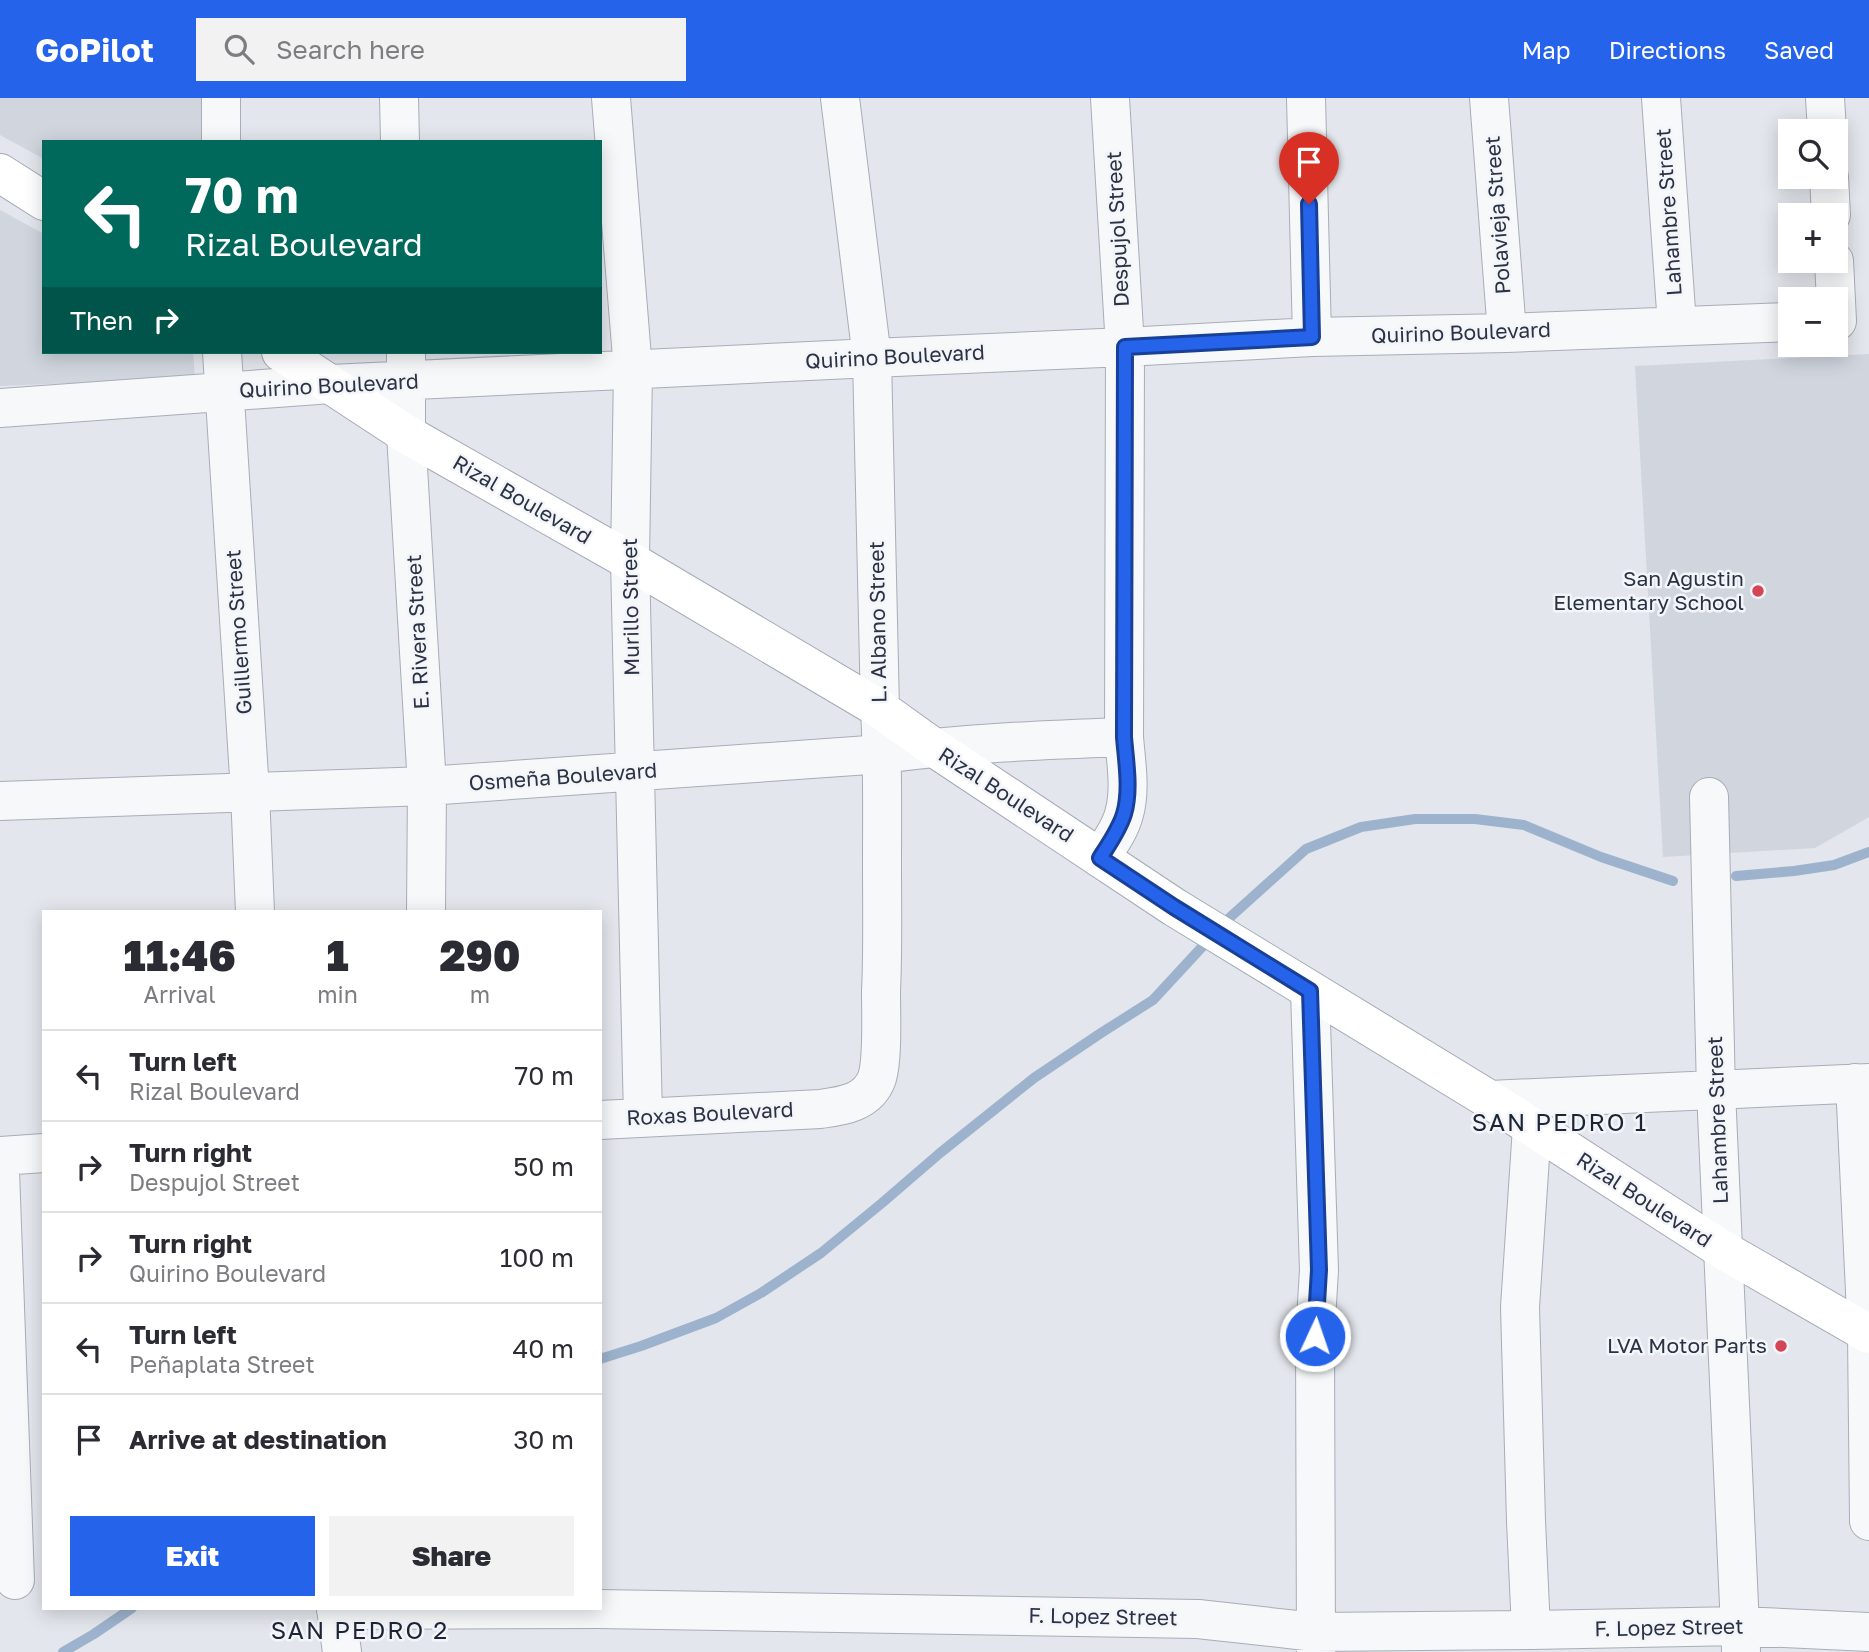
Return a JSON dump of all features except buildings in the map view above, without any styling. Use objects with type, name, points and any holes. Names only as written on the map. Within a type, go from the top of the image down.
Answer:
[{"type":"main road","points":[[0,173],[42,200]]},
{"type":"main road","name":"Rizal Boulevard","points":[[284,354],[406,434],[630,561],[880,709],[1174,907],[1490,1100],[1723,1250],[1868,1334]]},
{"type":"street","points":[[221,98],[221,140]]},
{"type":"street","points":[[399,98],[400,140]]},
{"type":"street","name":"Murillo Street","points":[[611,98],[633,370],[630,561],[643,1117]]},
{"type":"street","name":"L. Albano Street","points":[[820,1109],[845,1106],[860,1099],[877,1077],[882,978],[883,754],[872,358],[841,98]]},
{"type":"street","name":"Despujol Street","points":[[1100,858],[1124,815],[1127,795],[1124,737],[1125,347],[1110,98]]},
{"type":"street","points":[[1306,98],[1312,337]]},
{"type":"street","name":"Polavieja Street","points":[[1489,98],[1507,333]]},
{"type":"street","name":"Lahambre Street","points":[[1661,98],[1677,325]]},
{"type":"street","points":[[1825,98],[1826,119]]},
{"type":"street","name":"Quirino Boulevard","points":[[0,408],[331,384],[407,366],[633,370],[1312,337],[1507,333],[1778,322]]},
{"type":"street","name":"Guillermo Street","points":[[222,354],[255,910]]},
{"type":"street","name":"E. Rivera Street","points":[[407,366],[406,434],[427,786],[426,910]]},
{"type":"street","name":"Osmeña Boulevard","points":[[0,801],[427,786],[883,754],[1014,741],[1124,737]]},
{"type":"street","name":"Lahambre Street","points":[[1709,797],[1716,1091],[1741,1639]]},
{"type":"street","points":[[1297,983],[1319,1270],[1315,1336],[1316,1642]]},
{"type":"street","points":[[1490,1100],[1862,1083],[1869,1521]]},
{"type":"street","name":"Roxas Boulevard","points":[[602,1120],[820,1109]]},
{"type":"street","points":[[1531,1630],[1520,1307],[1532,1127]]},
{"type":"street","points":[[0,1156],[42,1153]]},
{"type":"street","points":[[0,1171],[15,1580]]},
{"type":"street","name":"F. Lopez Street","points":[[602,1609],[1198,1619],[1316,1642],[1531,1630],[1741,1639],[1869,1632]]},
{"type":"street","points":[[336,1610],[342,1652]]},
{"type":"shaded area","points":[[0,98],[211,98],[211,140],[42,140],[42,158],[0,135]]},
{"type":"shaded area","points":[[0,210],[42,233],[42,354],[193,354],[195,378],[0,386]]},
{"type":"shaded area","name":"San Agustin Elementary School","points":[[1869,354],[1869,817],[1815,848],[1663,857],[1635,366]]},
{"type":"waterway","points":[[602,1358],[716,1318],[761,1293],[821,1253],[1034,1078],[1153,1000],[1227,920],[1306,849],[1361,827],[1415,819],[1475,819],[1524,825],[1601,857],[1673,881]]},
{"type":"waterway","points":[[1736,876],[1834,865],[1869,852]]},
{"type":"waterway","points":[[63,1652],[129,1610]]},
{"type":"place","name":"San Agustin Elementary School","points":[[1758,591]]},
{"type":"place","name":"LVA Motor Parts","points":[[1781,1346]]},
{"type":"district","name":"SAN PEDRO 1","points":[[1560,1123]]},
{"type":"district","name":"SAN PEDRO 2","points":[[360,1631]]},
{"type":"route","points":[[1309,204],[1312,337],[1125,347],[1124,737],[1127,795],[1124,815],[1100,858],[1310,991],[1319,1270],[1315,1336]]}]
